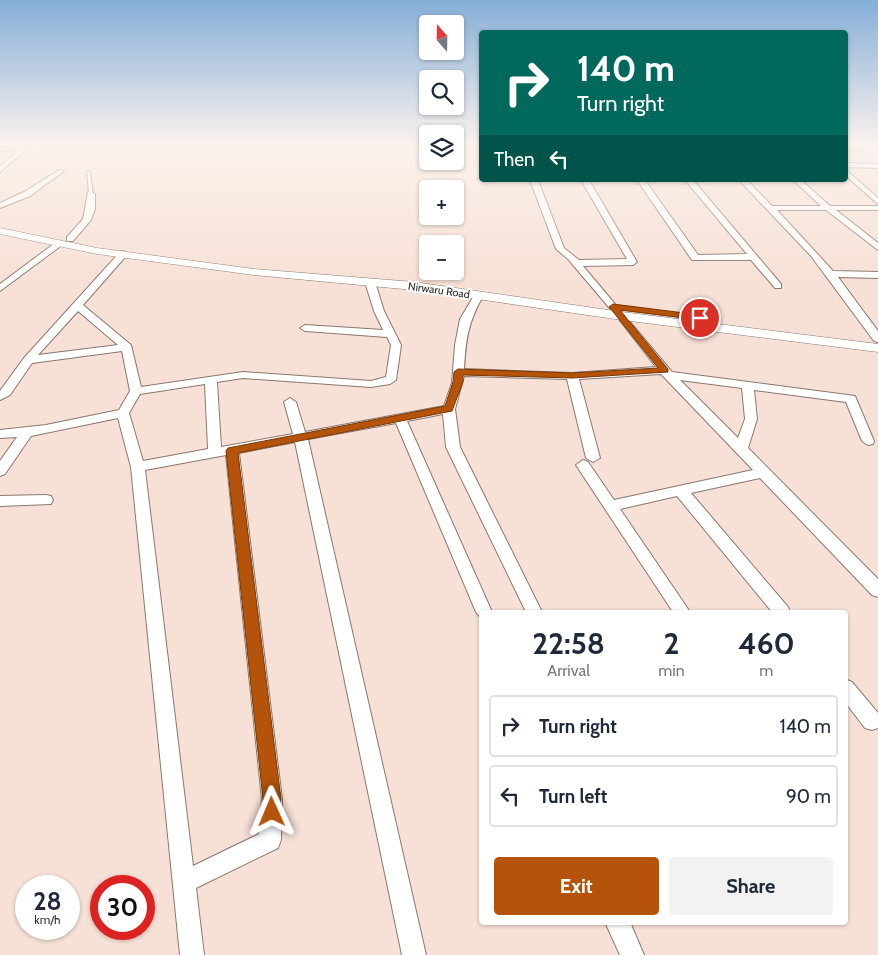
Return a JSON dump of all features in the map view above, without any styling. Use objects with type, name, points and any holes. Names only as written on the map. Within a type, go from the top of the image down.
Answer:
[{"type":"street","points":[[0,206],[35,189]]},
{"type":"street","points":[[537,189],[560,249],[576,263],[667,373],[878,590]]},
{"type":"street","points":[[576,263],[633,262],[590,189]]},
{"type":"street","points":[[647,189],[695,258],[754,258]]},
{"type":"street","points":[[696,189],[778,286]]},
{"type":"street","points":[[751,189],[804,240],[849,295],[878,339]]},
{"type":"street","points":[[806,189],[878,247]]},
{"type":"street","points":[[864,189],[878,202]]},
{"type":"street","points":[[0,288],[64,242],[88,220],[92,210],[91,194]]},
{"type":"street","points":[[770,208],[878,208]]},
{"type":"street","name":"Nirwaru Road","points":[[0,222],[64,242],[617,311],[878,348]]},
{"type":"street","name":"Nirwaru Road","points":[[0,231],[123,254],[254,272],[370,282],[478,296],[878,339]]},
{"type":"street","points":[[0,396],[6,392],[28,360],[123,254]]},
{"type":"street","points":[[831,274],[878,275]]},
{"type":"street","points":[[136,391],[243,375],[371,384],[386,382],[392,378],[396,345],[379,311],[370,282]]},
{"type":"street","points":[[478,296],[465,320],[460,345],[458,382],[449,409],[453,447],[533,610]]},
{"type":"street","points":[[78,306],[128,347],[136,391],[123,413],[138,467],[192,955]]},
{"type":"street","points":[[305,328],[390,334]]},
{"type":"street","points":[[28,360],[128,347]]},
{"type":"street","points":[[458,372],[572,376],[667,373],[850,399],[868,441]]},
{"type":"street","points":[[572,376],[588,462],[610,506],[681,610]]},
{"type":"street","points":[[184,882],[270,840],[272,799],[212,380]]},
{"type":"street","points":[[741,449],[751,419],[748,386]]},
{"type":"street","points":[[290,402],[301,438],[414,955]]},
{"type":"street","points":[[138,467],[449,409]]},
{"type":"street","points":[[0,434],[27,432],[123,413]]},
{"type":"street","points":[[400,418],[483,610]]},
{"type":"street","points":[[0,471],[27,432]]},
{"type":"street","points":[[610,506],[764,472]]},
{"type":"street","points":[[681,491],[780,610]]},
{"type":"street","points":[[0,501],[46,500]]},
{"type":"street","points":[[848,692],[872,721]]},
{"type":"lane","points":[[90,189],[91,194]]},
{"type":"route","points":[[272,812],[232,451],[449,409],[458,382],[458,372],[572,376],[664,370],[613,307],[700,318]]}]
